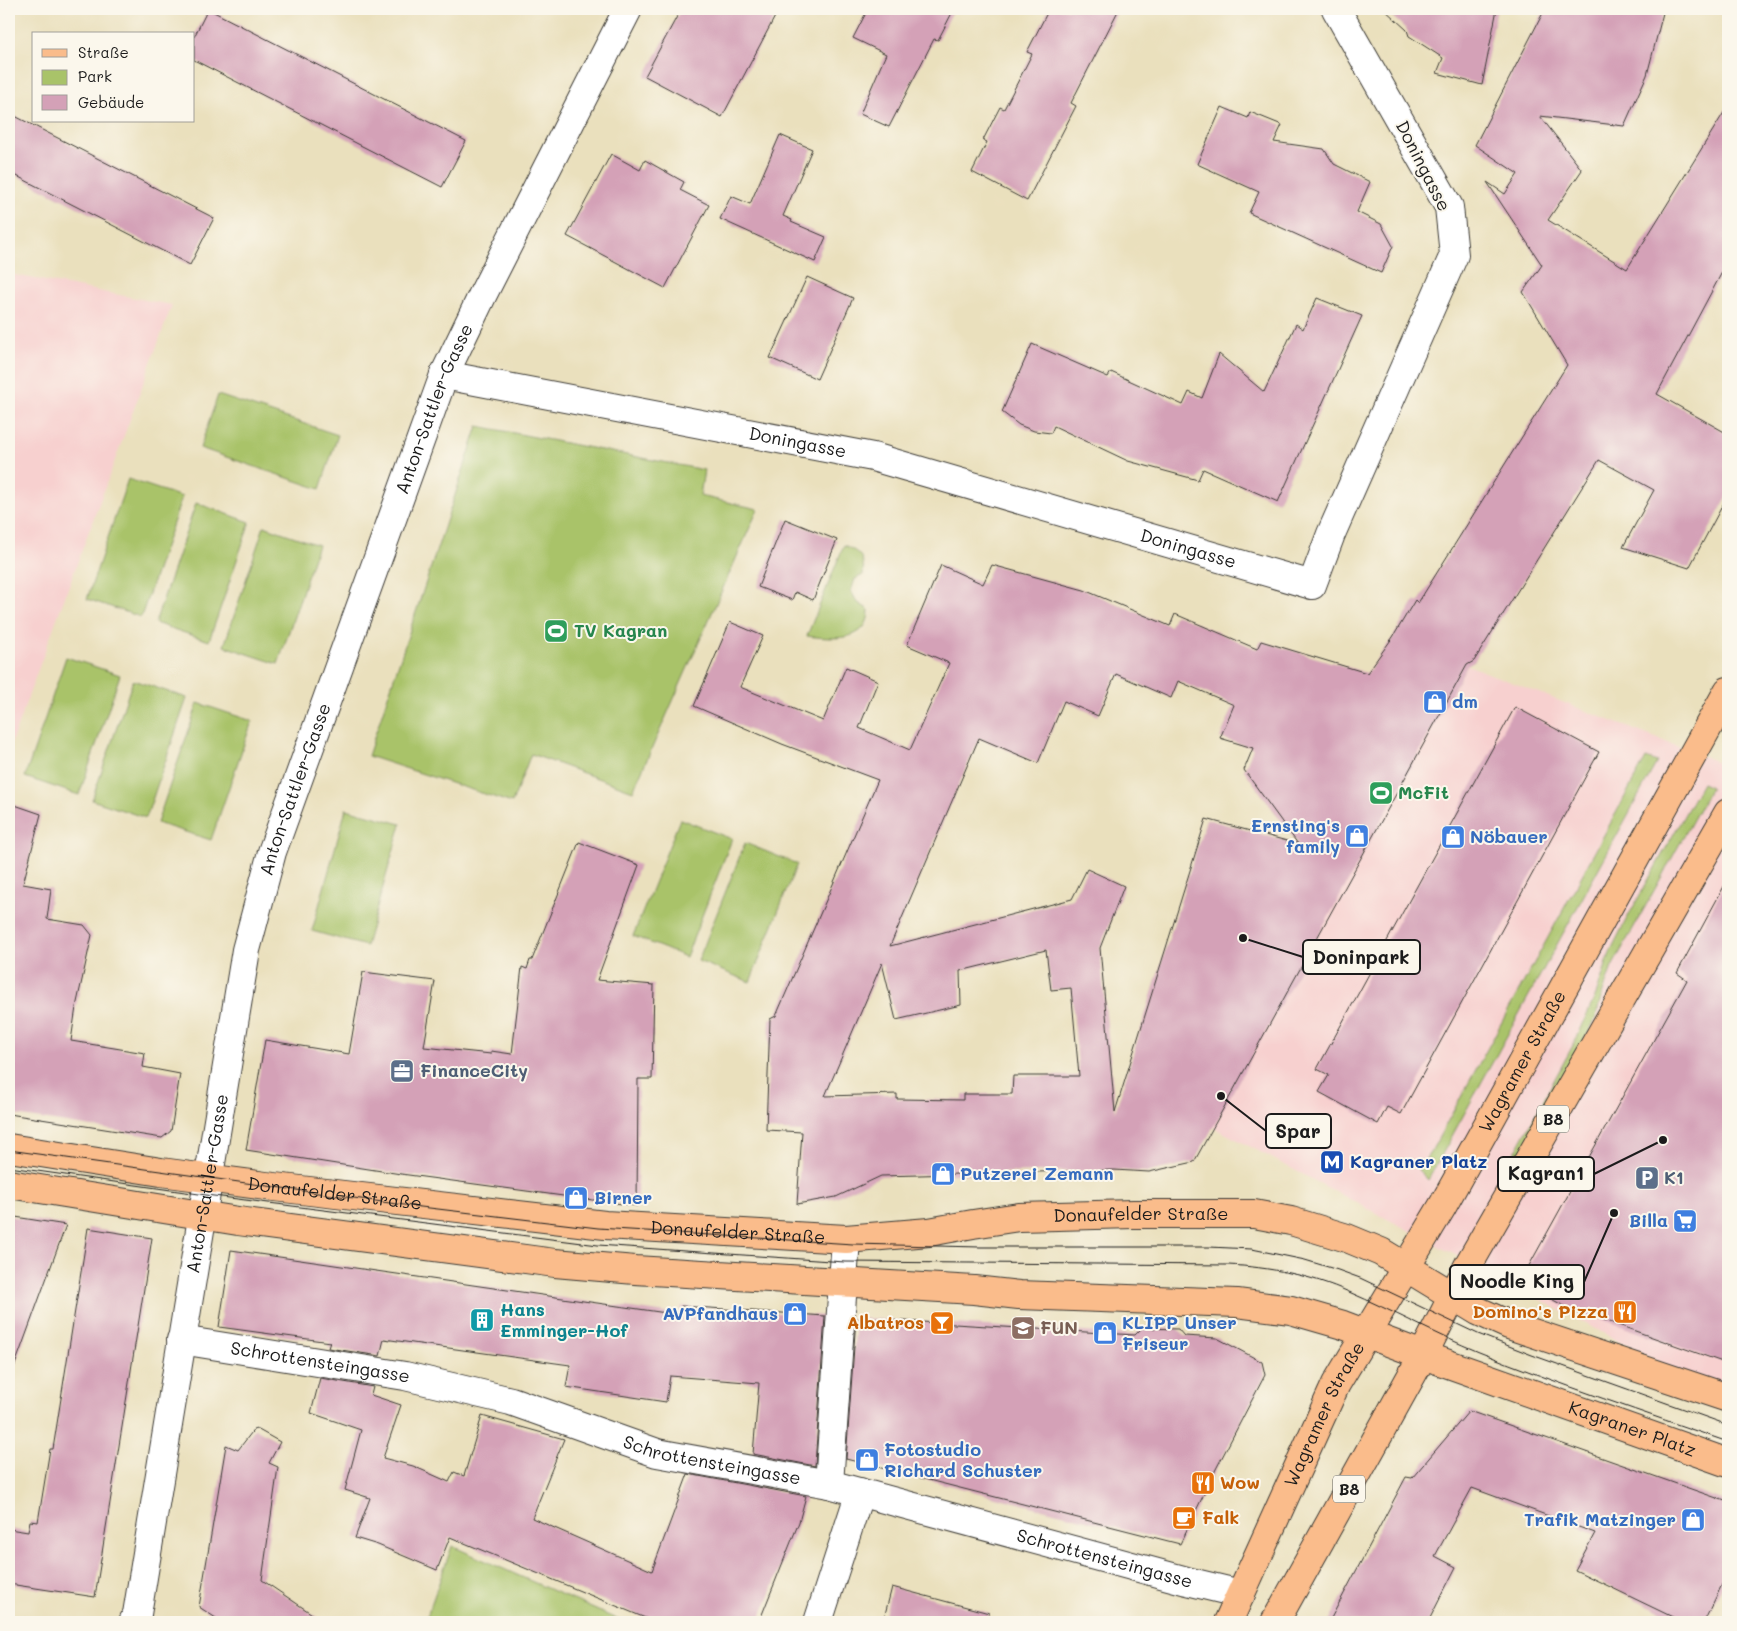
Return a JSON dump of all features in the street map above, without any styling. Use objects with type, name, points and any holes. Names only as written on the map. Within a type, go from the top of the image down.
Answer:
[{"type":"main road","name":"Wagramer Straße","points":[[1228,1622],[1336,1384],[1452,1189],[1726,702]]},
{"type":"main road","name":"B8","points":[[1275,1622],[1423,1355],[1453,1295],[1728,813]]},
{"type":"main road","name":"Donaufelder Straße","points":[[9,1148],[208,1179],[605,1225],[846,1241],[930,1232],[1019,1217],[1134,1214],[1254,1214],[1292,1221],[1348,1238],[1381,1252],[1453,1295]]},
{"type":"main road","points":[[9,1184],[203,1215],[555,1262],[635,1270],[974,1290],[1019,1295],[1245,1303],[1291,1310],[1343,1324],[1423,1355]]},
{"type":"main road","points":[[1453,1295],[1478,1311],[1509,1324],[1728,1398]]},
{"type":"main road","name":"Kagraner Platz","points":[[1423,1355],[1728,1463]]},
{"type":"street","name":"Anton-Sattler-Gasse","points":[[133,1622],[137,1614],[246,950],[272,852],[444,375],[483,294],[628,9]]},
{"type":"street","name":"Doningasse","points":[[444,375],[873,457],[1312,585],[1331,534],[1454,255],[1449,208],[1336,9]]},
{"type":"street","points":[[828,1484],[846,1241]]},
{"type":"street","name":"Schrottensteingasse","points":[[181,1340],[415,1379],[511,1401],[657,1453],[828,1484],[1241,1594]]},
{"type":"street","points":[[818,1622],[860,1492]]},
{"type":"shaded area","points":[[9,274],[172,305],[9,749]]},
{"type":"shaded area","points":[[1467,665],[1728,766],[1728,1399],[1213,1127]]},
{"type":"green space","points":[[218,395],[338,435],[320,489],[200,448]]},
{"type":"green space","name":"TV Kagran","points":[[478,426],[704,470],[700,496],[758,509],[633,791],[531,754],[512,803],[368,756]]},
{"type":"green space","points":[[128,479],[182,497],[141,617],[87,599]]},
{"type":"green space","points":[[196,503],[250,522],[209,641],[155,623]]},
{"type":"green space","points":[[264,526],[318,545],[278,664],[224,646]]},
{"type":"green space","points":[[844,545],[857,553],[862,559],[863,575],[855,579],[851,591],[857,602],[869,610],[867,621],[856,634],[837,638],[807,636]]},
{"type":"green space","points":[[66,657],[120,675],[79,795],[25,777]]},
{"type":"green space","points":[[133,680],[187,698],[146,818],[92,800]]},
{"type":"green space","points":[[198,703],[252,721],[211,840],[157,823]]},
{"type":"green space","points":[[1646,758],[1657,762],[1428,1180],[1418,1170],[1432,1150]]},
{"type":"green space","points":[[1702,783],[1711,787],[1612,967],[1595,1020],[1490,1218],[1482,1213],[1577,1038],[1597,992],[1611,950],[1626,920]]},
{"type":"green space","points":[[346,809],[401,824],[366,946],[312,931]]},
{"type":"green space","points":[[680,819],[732,839],[686,957],[633,936]]},
{"type":"green space","points":[[745,843],[797,864],[750,982],[698,961]]},
{"type":"green space","points":[[452,1546],[623,1622],[425,1622]]},
{"type":"building","points":[[208,9],[466,141],[442,187],[195,61],[195,35]]},
{"type":"building","points":[[681,9],[779,9],[722,117],[645,76]]},
{"type":"building","points":[[863,9],[954,9],[938,40],[934,39],[889,127],[860,114],[886,54],[853,38],[867,11]]},
{"type":"building","points":[[1049,9],[1119,9],[1071,103],[1076,106],[1027,201],[972,172],[987,142],[983,140],[1000,107],[1004,109],[1032,54],[1027,52]]},
{"type":"building","points":[[1384,9],[1497,9],[1482,85],[1437,73],[1443,58],[1409,36],[1407,30]]},
{"type":"building","points":[[1545,9],[1664,9],[1647,75],[1624,126],[1540,116],[1582,170],[1548,220],[1627,269],[1728,106],[1728,261],[1657,394],[1728,434],[1728,495],[1689,568],[1623,547],[1654,490],[1599,460],[1474,661],[1467,665],[1194,1162],[1149,1172],[1114,1170],[881,1176],[836,1197],[797,1204],[802,1132],[766,1130],[770,1019],[776,1016],[878,780],[782,744],[694,706],[730,622],[763,636],[740,687],[823,721],[846,667],[878,681],[859,728],[910,750],[949,663],[907,645],[941,565],[983,584],[992,565],[1084,590],[1170,626],[1175,614],[1257,649],[1261,641],[1367,673],[1393,637],[1415,600],[1418,603],[1567,365],[1523,292],[1542,265],[1487,182],[1505,194],[1518,174],[1475,145]],"holes":[[[1116,674],[1171,698],[1178,681],[1234,705],[1220,738],[1253,748],[1244,770],[1298,844],[1206,819],[1115,1112],[1100,948],[1124,886],[1087,869],[1072,899],[890,946],[979,738],[1038,763],[1064,701],[1098,716]],[[1046,950],[1051,990],[1071,988],[1079,1076],[1013,1076],[1012,1094],[963,1094],[963,1100],[897,1099],[897,1094],[825,1096],[882,963],[896,1020],[961,1005],[960,971]]]},
{"type":"building","points":[[1222,107],[1248,118],[1250,112],[1282,125],[1274,142],[1324,149],[1334,164],[1370,182],[1357,212],[1381,224],[1393,246],[1381,273],[1249,213],[1259,192],[1197,164]]},
{"type":"building","points":[[9,113],[214,218],[190,265],[9,172]]},
{"type":"building","points":[[780,135],[812,149],[783,216],[792,220],[791,222],[826,237],[815,262],[720,219],[731,196],[750,204]]},
{"type":"building","points":[[611,154],[640,170],[645,160],[684,182],[680,190],[709,205],[665,288],[567,236]]},
{"type":"building","points":[[807,277],[853,298],[817,379],[770,358]]},
{"type":"building","points":[[1317,298],[1362,316],[1278,502],[1203,469],[1198,480],[1128,461],[1054,426],[1051,433],[1034,431],[1019,425],[1002,412],[1032,344],[1108,377],[1111,372],[1183,405],[1189,392],[1202,398],[1219,354],[1264,392],[1296,324],[1303,329]]},
{"type":"building","points":[[785,519],[837,540],[813,600],[795,592],[792,600],[758,587]]},
{"type":"building","points":[[1515,707],[1599,752],[1401,1114],[1387,1107],[1378,1124],[1319,1092],[1329,1075],[1317,1069]]},
{"type":"building","points":[[9,803],[41,814],[23,884],[51,889],[47,919],[84,925],[92,935],[76,1007],[71,1041],[145,1053],[143,1067],[180,1074],[171,1131],[162,1138],[9,1114]]},
{"type":"building","points":[[579,842],[639,865],[597,980],[654,985],[652,1079],[638,1079],[637,1206],[401,1174],[246,1150],[265,1040],[349,1054],[363,972],[435,981],[424,1047],[491,1054],[491,1051],[512,1054],[522,967],[527,969],[530,960],[532,960]]},
{"type":"building","points":[[1728,879],[1728,1364],[1593,1316],[1590,1320],[1520,1282],[1687,980],[1677,973]]},
{"type":"building","points":[[9,1216],[66,1225],[12,1373],[9,1372]]},
{"type":"building","points":[[88,1228],[152,1238],[95,1597],[9,1584],[9,1529],[28,1532],[30,1521],[38,1522],[50,1449],[53,1449]]},
{"type":"building","points":[[231,1250],[680,1315],[681,1306],[825,1316],[815,1466],[753,1454],[759,1383],[670,1376],[666,1402],[566,1387],[570,1365],[384,1339],[380,1356],[328,1348],[330,1342],[219,1327]]},
{"type":"building","points":[[856,1318],[1135,1335],[1142,1328],[1178,1329],[1184,1336],[1217,1338],[1262,1362],[1265,1375],[1216,1469],[1180,1544],[846,1459]]},
{"type":"building","points":[[320,1378],[373,1387],[371,1395],[401,1405],[383,1458],[413,1466],[449,1482],[454,1472],[464,1476],[482,1416],[564,1439],[532,1518],[652,1571],[688,1474],[806,1496],[799,1522],[759,1622],[655,1622],[450,1537],[437,1570],[378,1545],[355,1538],[370,1498],[345,1490],[361,1430],[311,1413]]},
{"type":"building","points":[[1469,1411],[1728,1502],[1728,1572],[1704,1622],[1683,1622],[1575,1570],[1595,1533],[1472,1488],[1435,1556],[1456,1567],[1428,1622],[1329,1622],[1406,1477],[1412,1478]]},
{"type":"building","points":[[255,1428],[280,1442],[269,1463],[278,1467],[262,1580],[324,1622],[222,1622],[199,1607],[226,1445],[238,1450]]},
{"type":"building","points":[[892,1587],[989,1613],[987,1622],[883,1622]]},
{"type":"tram line","points":[[9,1150],[404,1205],[598,1228],[853,1244],[1252,1249],[1305,1260],[1360,1278],[1478,1334],[1728,1425]]},
{"type":"tram line","points":[[9,1167],[206,1195],[598,1245],[845,1262],[1228,1265],[1274,1270],[1335,1286],[1479,1352],[1728,1442]]},
{"type":"place","name":"TV Kagran","points":[[556,631]]},
{"type":"place","name":"dm","points":[[1435,702]]},
{"type":"place","name":"McFit","points":[[1381,793]]},
{"type":"place","name":"Ernsting's family","points":[[1357,836]]},
{"type":"place","name":"Nöbauer","points":[[1453,837]]},
{"type":"place","name":"Doninpark","points":[[1243,938]]},
{"type":"place","name":"FinanceCity","points":[[402,1071]]},
{"type":"place","name":"Spar","points":[[1221,1096]]},
{"type":"place","name":"Kagran1","points":[[1663,1140]]},
{"type":"place","name":"Kagraner Platz","points":[[1332,1162]]},
{"type":"place","name":"Putzerei Zemann","points":[[943,1174]]},
{"type":"place","name":"K1","points":[[1647,1178]]},
{"type":"place","name":"Birner","points":[[576,1198]]},
{"type":"place","name":"Noodle King","points":[[1614,1213]]},
{"type":"place","name":"Billa","points":[[1685,1221]]},
{"type":"place","name":"Domino's Pizza","points":[[1625,1312]]},
{"type":"place","name":"AVPfandhaus","points":[[795,1314]]},
{"type":"place","name":"Hans Emminger-Hof","points":[[482,1320]]},
{"type":"place","name":"Albatros","points":[[942,1323]]},
{"type":"place","name":"FUN","points":[[1023,1328]]},
{"type":"place","name":"KLIPP Unser Friseur","points":[[1105,1333]]},
{"type":"place","name":"Fotostudio Richard Schuster","points":[[867,1460]]},
{"type":"place","name":"Wow","points":[[1203,1483]]},
{"type":"place","name":"Falk","points":[[1184,1518]]},
{"type":"place","name":"Trafik Matzinger","points":[[1693,1520]]}]
